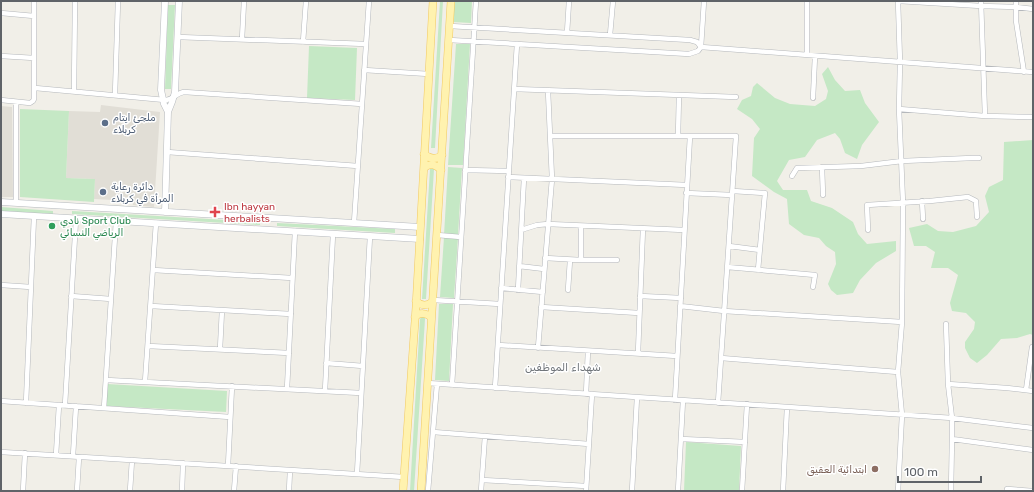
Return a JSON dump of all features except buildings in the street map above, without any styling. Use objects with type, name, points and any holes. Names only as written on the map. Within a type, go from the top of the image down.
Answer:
[{"type":"main road","points":[[164,1],[161,90],[168,112]]},
{"type":"main road","points":[[165,212],[168,112],[174,97],[179,1]]},
{"type":"main road","points":[[403,491],[420,239],[433,1]]},
{"type":"main road","points":[[421,491],[451,1]]},
{"type":"main road","points":[[424,154],[427,157],[432,158],[437,158],[442,155]]},
{"type":"main road","points":[[424,168],[428,165],[433,165],[441,170]]},
{"type":"main road","points":[[1,202],[420,227]]},
{"type":"main road","points":[[56,217],[60,210],[58,205]]},
{"type":"main road","points":[[71,206],[68,211],[69,216],[74,218]]},
{"type":"main road","points":[[1,214],[420,239]]},
{"type":"main road","points":[[261,230],[264,225],[264,220],[262,218]]},
{"type":"main road","points":[[275,230],[273,223],[276,218]]},
{"type":"main road","points":[[394,237],[397,236],[399,232],[396,226]]},
{"type":"main road","points":[[416,301],[425,305],[433,301]]},
{"type":"main road","points":[[415,317],[419,314],[425,314],[431,317]]},
{"type":"street","points":[[1,100],[30,102],[35,98],[34,1]]},
{"type":"street","points":[[74,92],[75,1]]},
{"type":"street","points":[[115,95],[118,1]]},
{"type":"street","points":[[242,39],[244,1]]},
{"type":"street","points":[[303,42],[306,1]]},
{"type":"street","points":[[354,223],[369,1]]},
{"type":"street","points":[[452,385],[476,1]]},
{"type":"street","points":[[566,33],[569,1]]},
{"type":"street","points":[[610,35],[613,1]]},
{"type":"street","points":[[449,40],[689,54],[698,52],[701,47],[704,1]]},
{"type":"street","points":[[807,1],[807,55]]},
{"type":"street","points":[[898,491],[902,415],[898,372],[902,322],[903,203],[899,109],[900,62],[898,1],[981,4],[1033,8]]},
{"type":"street","points":[[1016,1],[1016,21],[1024,72]]},
{"type":"street","points":[[981,4],[985,116]]},
{"type":"street","points":[[1,14],[34,16]]},
{"type":"street","points":[[450,26],[690,40],[698,42],[701,47]]},
{"type":"street","points":[[178,37],[366,44]]},
{"type":"street","points":[[495,388],[517,44]]},
{"type":"street","points":[[701,47],[1033,72]]},
{"type":"street","points":[[1,56],[34,58]]},
{"type":"street","points":[[813,98],[815,56]]},
{"type":"street","points":[[364,70],[429,74]]},
{"type":"street","points":[[35,88],[163,100],[170,100],[178,93],[184,92],[362,104]]},
{"type":"street","points":[[514,90],[736,97]]},
{"type":"street","points":[[538,348],[552,179],[548,91]]},
{"type":"street","points":[[678,136],[679,95]]},
{"type":"street","points":[[16,102],[16,203]]},
{"type":"street","points":[[899,109],[985,116],[1033,117]]},
{"type":"street","points":[[550,136],[736,136],[718,403]]},
{"type":"street","points":[[675,400],[690,136]]},
{"type":"street","points":[[167,152],[358,166]]},
{"type":"street","points":[[792,176],[798,168],[861,166],[902,161],[980,158]]},
{"type":"street","points":[[822,167],[823,195]]},
{"type":"street","points":[[465,170],[509,171]]},
{"type":"street","points":[[508,177],[687,185]]},
{"type":"street","points":[[518,290],[524,178]]},
{"type":"street","points":[[686,193],[764,193],[758,270]]},
{"type":"street","points":[[868,230],[867,205],[922,202],[968,197],[976,201],[977,217]]},
{"type":"street","points":[[922,202],[924,219]]},
{"type":"street","points":[[26,403],[34,216]]},
{"type":"street","points":[[65,406],[74,218]]},
{"type":"street","points":[[104,408],[116,221]]},
{"type":"street","points":[[146,382],[156,223]]},
{"type":"street","points":[[521,230],[548,224],[684,230]]},
{"type":"street","points":[[581,226],[581,260]]},
{"type":"street","points":[[638,353],[643,228]]},
{"type":"street","points":[[287,389],[295,231]]},
{"type":"street","points":[[325,391],[333,234]]},
{"type":"street","points":[[437,235],[461,237]]},
{"type":"street","points":[[357,474],[370,236]]},
{"type":"street","points":[[729,246],[760,250]]},
{"type":"street","points":[[545,258],[570,260],[617,260]]},
{"type":"street","points":[[568,290],[570,260]]},
{"type":"street","points":[[519,266],[544,269]]},
{"type":"street","points":[[727,268],[815,275],[813,287]]},
{"type":"street","points":[[153,270],[292,278]]},
{"type":"street","points":[[1,285],[31,287]]},
{"type":"street","points":[[501,288],[543,292]]},
{"type":"street","points":[[71,296],[111,299]]},
{"type":"street","points":[[640,296],[681,298]]},
{"type":"street","points":[[433,301],[500,304]]},
{"type":"street","points":[[151,306],[291,314]]},
{"type":"street","points":[[680,306],[724,311],[902,322]]},
{"type":"street","points":[[541,307],[639,313]]},
{"type":"street","points":[[220,349],[222,310]]},
{"type":"street","points":[[946,324],[948,384],[952,418],[951,491]]},
{"type":"street","points":[[498,345],[677,356]]},
{"type":"street","points":[[148,346],[289,353]]},
{"type":"street","points":[[1026,390],[1032,347]]},
{"type":"street","points":[[586,394],[588,351]]},
{"type":"street","points":[[721,358],[898,372]]},
{"type":"street","points":[[326,363],[363,366]]},
{"type":"street","points":[[106,380],[362,393]]},
{"type":"street","points":[[427,383],[952,418],[1033,428]]},
{"type":"street","points":[[428,491],[437,384]]},
{"type":"street","points":[[948,384],[1033,391]]},
{"type":"street","points":[[228,466],[232,386]]},
{"type":"street","points":[[482,480],[586,489],[592,394]]},
{"type":"street","points":[[632,491],[638,397]]},
{"type":"street","points":[[678,491],[683,400]]},
{"type":"street","points":[[1,401],[230,417]]},
{"type":"street","points":[[742,491],[747,404]]},
{"type":"street","points":[[56,455],[59,405]]},
{"type":"street","points":[[73,456],[76,406]]},
{"type":"street","points":[[783,491],[787,407]]},
{"type":"street","points":[[433,432],[589,444]]},
{"type":"street","points":[[481,491],[485,436]]},
{"type":"street","points":[[681,438],[745,442]]},
{"type":"street","points":[[952,439],[1033,450]]},
{"type":"street","points":[[1,452],[404,477]]},
{"type":"street","points":[[23,491],[25,454]]},
{"type":"street","points":[[77,491],[80,457]]},
{"type":"street","points":[[130,491],[132,460]]},
{"type":"street","points":[[182,491],[183,463]]},
{"type":"street","points":[[234,491],[236,466]]},
{"type":"street","points":[[289,491],[290,470]]},
{"type":"street","points":[[1007,491],[1008,489],[1033,491]]},
{"type":"shaded area","points":[[101,105],[160,112],[154,207],[133,205],[132,201],[94,199],[95,179],[66,178],[69,111],[100,112]]},
{"type":"shaded area","points":[[1,106],[12,107],[13,197],[1,197]]},
{"type":"green space","points":[[440,1],[443,1],[435,148],[431,148]]},
{"type":"green space","points":[[454,1],[472,1],[471,23],[453,22]]},
{"type":"green space","points":[[168,5],[175,5],[171,89],[165,89]]},
{"type":"green space","points":[[456,44],[470,44],[463,165],[448,165]]},
{"type":"green space","points":[[309,46],[357,48],[355,100],[307,98]]},
{"type":"green space","points":[[828,67],[835,80],[845,91],[860,90],[865,103],[879,122],[862,145],[857,159],[845,153],[840,139],[835,133],[817,140],[805,157],[789,160],[777,181],[783,190],[807,190],[811,201],[832,208],[853,222],[858,234],[867,244],[896,241],[896,251],[876,263],[860,280],[853,293],[837,295],[831,290],[828,284],[836,264],[835,252],[826,246],[819,238],[804,235],[789,224],[787,199],[774,192],[752,176],[754,138],[760,129],[752,119],[737,109],[742,100],[751,96],[753,87],[757,83],[775,98],[790,104],[815,106],[826,99],[828,91],[822,74]]},
{"type":"green space","points":[[20,109],[69,111],[66,178],[95,179],[94,202],[20,197]]},
{"type":"green space","points":[[1033,140],[1033,335],[1030,334],[1017,338],[1001,339],[987,355],[977,363],[970,358],[965,348],[965,342],[974,329],[975,322],[966,313],[952,311],[950,303],[958,275],[948,268],[931,268],[935,252],[926,246],[914,246],[909,228],[927,224],[938,231],[953,232],[976,226],[989,212],[985,196],[989,187],[1003,180],[1004,142]]},
{"type":"green space","points":[[448,167],[462,168],[458,235],[444,235]]},
{"type":"green space","points":[[430,169],[434,169],[426,299],[422,299]]},
{"type":"green space","points":[[1,207],[53,211],[53,214],[1,211]]},
{"type":"green space","points":[[72,211],[260,222],[260,225],[72,214]]},
{"type":"green space","points":[[277,223],[395,229],[395,233],[277,226]]},
{"type":"green space","points":[[444,237],[458,237],[454,298],[440,297]]},
{"type":"green space","points":[[439,304],[453,304],[449,381],[435,380]]},
{"type":"green space","points":[[422,316],[425,317],[425,319],[414,491],[410,491],[420,319]]},
{"type":"green space","points":[[107,384],[227,391],[226,412],[106,406]]},
{"type":"green space","points":[[686,442],[741,446],[739,491],[684,491]]},
{"type":"place","name":"ملجئ ايتام كربلاء","points":[[105,123]]},
{"type":"place","name":"دائرة رعاية المرأة في كربلاء","points":[[103,192]]},
{"type":"place","name":"Ibn hayyan herbalists","points":[[215,212]]},
{"type":"place","name":"نادي Sport Club الرياضي النسائي","points":[[52,226]]},
{"type":"place","name":"ابتدائية العقيق","points":[[875,469]]},
{"type":"district","name":"شهداء الموظفين","points":[[563,367]]}]
